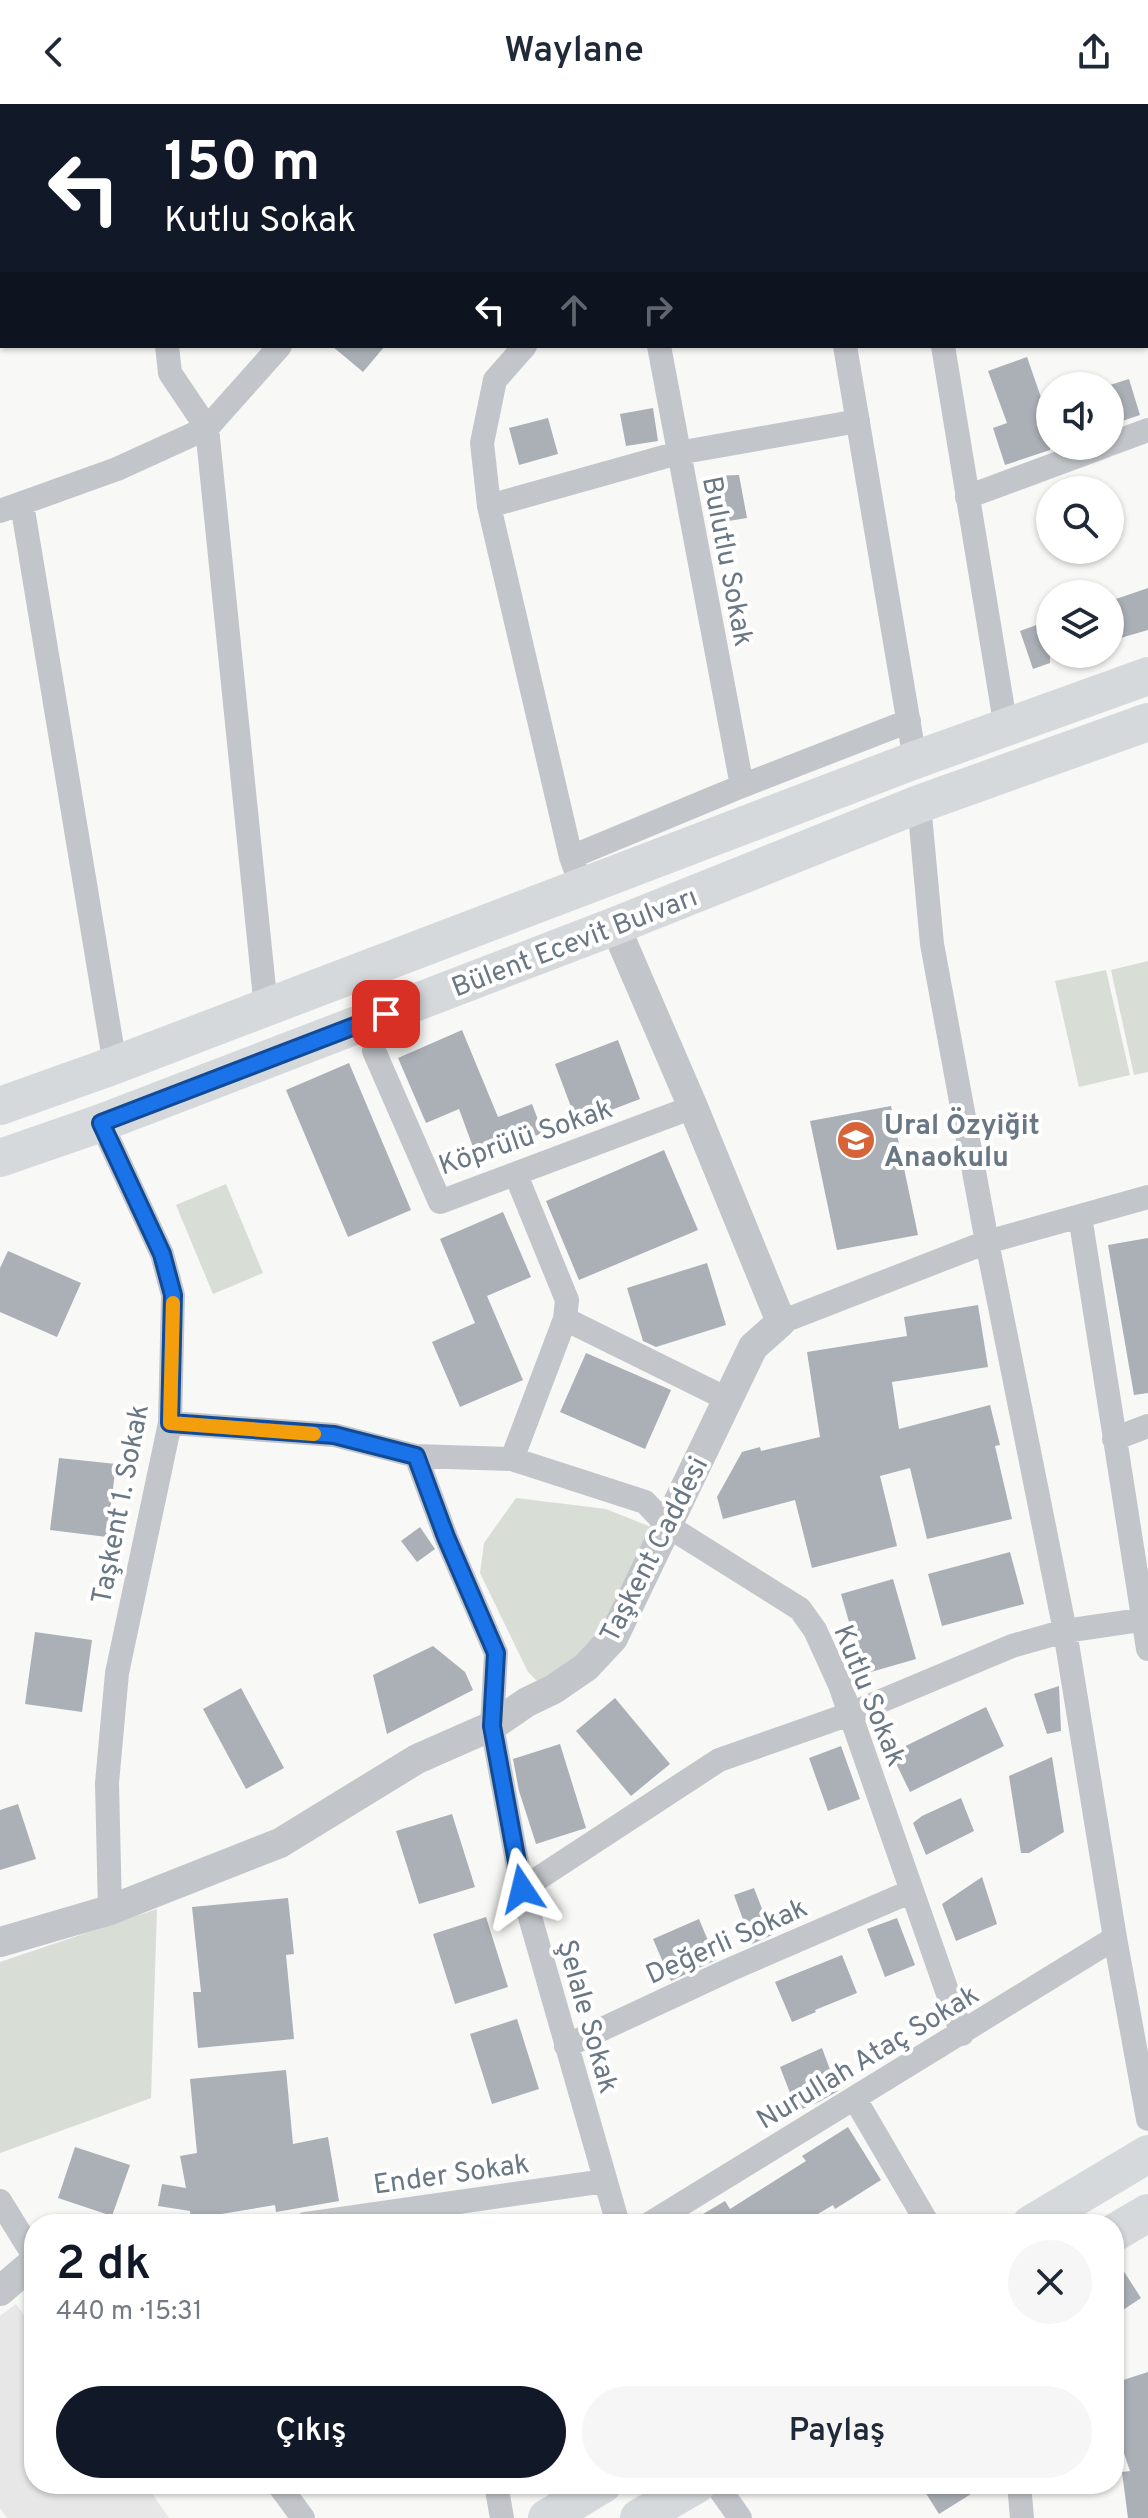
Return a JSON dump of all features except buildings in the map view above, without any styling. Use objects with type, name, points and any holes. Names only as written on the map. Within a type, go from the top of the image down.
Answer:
[{"type":"main road","name":"Bülent Ecevit Bulvarı","points":[[0,1106],[266,1008],[576,872],[915,760],[1148,676]]},
{"type":"main road","name":"Bülent Ecevit Bulvarı","points":[[0,1158],[101,1123],[615,926],[919,804],[1148,722]]},
{"type":"main road","points":[[1048,2214],[1148,2154]]},
{"type":"main road","points":[[1124,2227],[1148,2213]]},
{"type":"main road","points":[[547,2518],[587,2494]]},
{"type":"main road","points":[[639,2518],[680,2494]]},
{"type":"street","points":[[167,348],[170,373],[207,428],[266,1008]]},
{"type":"street","points":[[115,1065],[11,508],[117,469],[207,428],[278,348]]},
{"type":"street","points":[[523,348],[495,380],[482,443],[489,506],[576,872],[742,786],[909,721]]},
{"type":"street","name":"Bulutlu Sokak","points":[[659,348],[742,786]]},
{"type":"street","points":[[845,348],[915,760]]},
{"type":"street","points":[[943,348],[1006,728]]},
{"type":"street","points":[[489,506],[678,453],[858,421]]},
{"type":"street","points":[[1124,439],[1148,430]]},
{"type":"street","points":[[967,497],[1067,460]]},
{"type":"street","points":[[919,804],[932,944],[987,1242],[1065,1631],[1148,2119]]},
{"type":"street","points":[[615,926],[781,1322],[987,1242],[1148,1197]]},
{"type":"street","name":"Köprülü Sokak","points":[[374,1051],[440,1202],[693,1107]]},
{"type":"street","name":"Taşkent 1. Sokak","points":[[101,1123],[162,1254],[173,1295],[170,1423],[117,1673],[107,1783],[110,1910]]},
{"type":"street","points":[[512,1459],[565,1319],[567,1300],[516,1175]]},
{"type":"street","points":[[1080,1216],[1148,1649]]},
{"type":"street","points":[[565,1319],[727,1399]]},
{"type":"street","name":"Taşkent Caddesi","points":[[0,1942],[110,1910],[280,1843],[417,1759],[492,1726],[586,1667],[613,1638],[753,1347],[781,1322]]},
{"type":"street","name":"Kutlu Sokak","points":[[170,1423],[334,1435],[416,1456],[512,1459],[645,1502],[668,1526],[800,1609],[815,1630],[840,1685],[962,2034]]},
{"type":"street","points":[[1114,1439],[1148,1426]]},
{"type":"street","name":"Şelale Sokak","points":[[416,1456],[446,1537],[496,1653],[492,1726],[522,1889],[615,2214]]},
{"type":"street","points":[[522,1889],[719,1760],[850,1714],[1012,1646],[1065,1631],[1145,1620]]},
{"type":"street","name":"Değerli Sokak","points":[[566,2046],[729,1970],[912,1891]]},
{"type":"street","name":"Nurullah Ataç Sokak","points":[[665,2214],[1115,1938]]},
{"type":"street","points":[[855,2099],[922,2214]]},
{"type":"street","name":"Ender Sokak","points":[[446,2214],[605,2181]]},
{"type":"street","points":[[0,2201],[24,2242]]},
{"type":"street","points":[[0,2291],[24,2268]]},
{"type":"street","points":[[285,2494],[303,2518]]},
{"type":"street","points":[[498,2494],[502,2518]]},
{"type":"street","points":[[723,2494],[740,2518]]},
{"type":"street","points":[[1020,2494],[1022,2518]]},
{"type":"shaded area","points":[[1148,961],[1148,1072],[1134,1075],[1111,970]]},
{"type":"shaded area","points":[[1106,970],[1130,1075],[1079,1087],[1055,981]]},
{"type":"shaded area","points":[[226,1184],[263,1273],[213,1294],[176,1205]]},
{"type":"shaded area","points":[[516,1498],[606,1509],[656,1529],[608,1635],[540,1684],[528,1672],[480,1573],[484,1543]]},
{"type":"shaded area","points":[[157,1909],[151,2098],[0,2153],[0,1962]]},
{"type":"shaded area","points":[[16,2304],[24,2315],[24,2494],[152,2494],[169,2518],[7,2518],[0,2508],[0,2316]]},
{"type":"slow traffic","points":[[173,1303],[170,1423],[314,1434]]},
{"type":"place","name":"Ural Özyiğit Anaokulu","points":[[856,1140]]},
{"type":"route","points":[[386,1014],[101,1123],[162,1254],[173,1295],[170,1423],[334,1435],[416,1456],[446,1537],[496,1653],[492,1726],[522,1889]]}]
